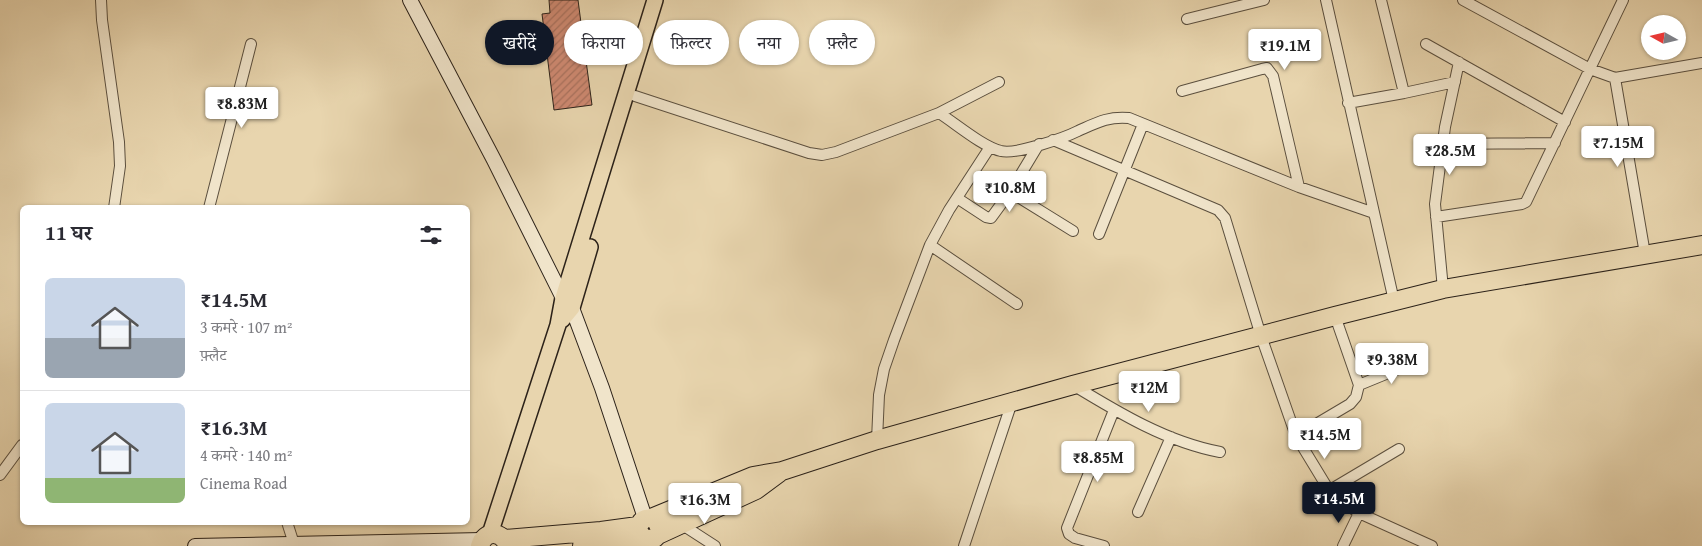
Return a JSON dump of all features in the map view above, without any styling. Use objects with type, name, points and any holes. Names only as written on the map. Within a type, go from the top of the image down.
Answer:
[{"type":"highway","points":[[493,541],[610,530],[648,532],[752,476],[782,471],[877,440],[1074,385],[1444,289],[1702,245]]},
{"type":"highway","points":[[582,546],[681,524],[756,490],[782,471]]},
{"type":"main road","points":[[568,303],[655,0]]},
{"type":"main road","points":[[493,541],[558,325],[568,303],[666,0]]},
{"type":"street","points":[[101,0],[102,20],[119,142],[120,166],[114,205]]},
{"type":"street","points":[[410,0],[568,303],[602,388],[648,532]]},
{"type":"street","points":[[1187,19],[1249,2],[1264,0]]},
{"type":"street","points":[[1326,0],[1394,301]]},
{"type":"street","points":[[1381,0],[1404,93]]},
{"type":"street","points":[[1463,0],[1590,69],[1616,78],[1702,63]]},
{"type":"street","points":[[1436,217],[1526,202],[1623,0]]},
{"type":"street","points":[[210,205],[251,44]]},
{"type":"street","points":[[1426,44],[1565,122]]},
{"type":"street","points":[[1444,289],[1435,204],[1443,144],[1459,62]]},
{"type":"street","points":[[1182,91],[1262,69],[1267,68],[1271,71],[1299,187]]},
{"type":"street","points":[[1616,78],[1645,254]]},
{"type":"street","points":[[635,96],[809,153],[822,155],[836,152],[939,113],[999,82]]},
{"type":"street","points":[[1348,103],[1455,82]]},
{"type":"street","points":[[939,113],[990,147],[1008,152],[1066,137],[1108,118],[1116,116],[1129,118],[1299,187],[1374,213]]},
{"type":"street","points":[[1099,234],[1144,124]]},
{"type":"street","points":[[1053,140],[1218,210],[1225,218],[1261,336],[1296,436],[1330,490],[1340,500],[1359,512],[1418,543],[1432,546]]},
{"type":"street","points":[[1443,144],[1555,143]]},
{"type":"street","points":[[957,198],[986,217],[991,218],[1010,192],[1039,144]]},
{"type":"street","points":[[877,440],[879,395],[884,369],[930,245],[957,198],[990,147]]},
{"type":"street","points":[[1010,192],[1073,231]]},
{"type":"street","points":[[930,245],[1016,304]]},
{"type":"street","points":[[1296,436],[1350,404],[1356,397],[1359,385],[1335,316]]},
{"type":"street","points":[[1359,385],[1415,362]]},
{"type":"street","points":[[1074,385],[1114,410],[1172,437],[1220,452]]},
{"type":"street","points":[[964,546],[1012,402]]},
{"type":"street","points":[[1104,546],[1074,542],[1068,528],[1114,410]]},
{"type":"street","points":[[1138,512],[1172,437]]},
{"type":"street","points":[[0,475],[20,448]]},
{"type":"street","points":[[1330,490],[1399,449]]},
{"type":"street","points":[[1343,546],[1359,512]]},
{"type":"street","points":[[681,524],[715,546]]},
{"type":"street","points":[[289,525],[294,544]]},
{"type":"street","points":[[194,546],[493,541]]},
{"type":"building","points":[[549,0],[578,0],[581,20],[564,20],[564,65],[587,65],[592,105],[554,110],[548,65],[554,65],[554,20],[543,20],[542,14],[550,13]]}]
